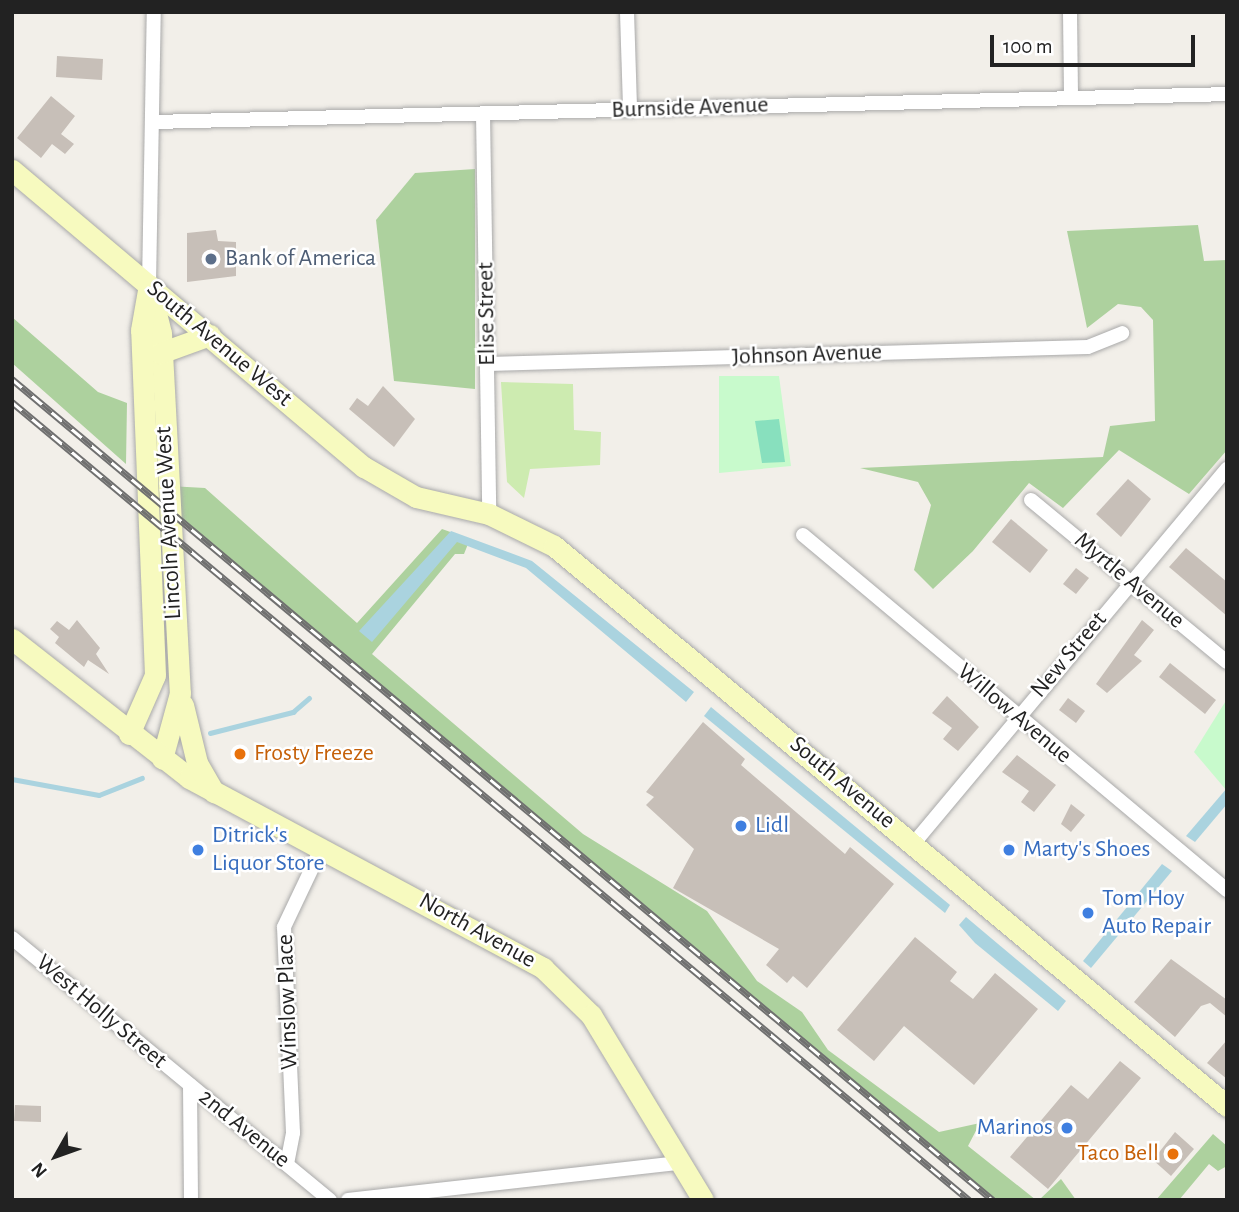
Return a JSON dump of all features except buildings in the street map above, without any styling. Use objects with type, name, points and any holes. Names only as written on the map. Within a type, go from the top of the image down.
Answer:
[{"type":"main road","name":"South Avenue West","points":[[12,170],[365,467],[435,501]]},
{"type":"main road","name":"Lincoln Avenue West","points":[[149,285],[160,354],[180,692],[162,759]]},
{"type":"main road","name":"Lincoln Avenue West","points":[[129,734],[155,675],[141,330],[149,285]]},
{"type":"main road","points":[[160,354],[210,335]]},
{"type":"main road","name":"South Avenue","points":[[435,501],[489,514],[554,546],[1227,1106]]},
{"type":"main road","name":"North Avenue","points":[[12,639],[129,734],[214,793],[502,942],[571,992],[611,1044],[703,1200]]},
{"type":"main road","points":[[180,692],[191,746],[214,793]]},
{"type":"street","name":"Lincoln Avenue West","points":[[149,285],[154,122],[153,12]]},
{"type":"street","points":[[627,12],[631,110]]},
{"type":"street","points":[[1070,12],[1070,96]]},
{"type":"street","name":"Burnside Avenue","points":[[154,122],[1227,94]]},
{"type":"street","name":"Elise Street","points":[[483,114],[489,514]]},
{"type":"street","name":"Johnson Avenue","points":[[488,364],[1088,347],[1122,333]]},
{"type":"street","name":"New Street","points":[[914,843],[1016,717],[1227,469]]},
{"type":"street","name":"Myrtle Avenue","points":[[1031,500],[1227,662]]},
{"type":"street","name":"Willow Avenue","points":[[803,535],[1016,717],[1227,890]]},
{"type":"street","name":"Winslow Place","points":[[287,1164],[293,1133],[284,927],[321,847]]},
{"type":"street","name":"West Holly Street","points":[[12,938],[190,1086]]},
{"type":"street","points":[[190,1086],[191,1200]]},
{"type":"street","name":"2nd Avenue","points":[[190,1086],[330,1200]]},
{"type":"street","points":[[348,1200],[679,1163]]},
{"type":"green space","points":[[475,169],[475,389],[394,381],[376,220],[415,173]]},
{"type":"green space","points":[[1198,225],[1204,261],[1227,260],[1227,450],[1189,494],[1119,450],[1063,508],[1029,483],[973,551],[933,589],[914,570],[931,505],[918,482],[860,468],[1103,457],[1110,426],[1155,421],[1153,320],[1141,307],[1118,304],[1087,328],[1067,231]]},
{"type":"green space","points":[[12,317],[98,392],[127,403],[126,464],[12,363]]},
{"type":"green space","points":[[719,376],[779,376],[791,466],[719,473]]},
{"type":"green space","points":[[501,382],[573,384],[574,430],[601,432],[600,465],[530,469],[524,498],[507,482]]},
{"type":"green space","points":[[779,419],[785,462],[762,463],[755,421]]},
{"type":"green space","points":[[169,486],[205,488],[357,623],[442,529],[470,539],[464,554],[455,554],[372,654],[583,834],[707,911],[757,981],[802,1012],[828,1050],[939,1132],[980,1123],[968,1146],[1036,1200],[994,1200],[166,508]]},
{"type":"green space","points":[[1227,699],[1227,791],[1194,752]]},
{"type":"green space","points":[[1213,1134],[1227,1146],[1227,1166],[1218,1171],[1209,1164],[1179,1200],[1156,1200]]},
{"type":"green space","points":[[1061,1179],[1076,1200],[1039,1200]]},
{"type":"water","points":[[451,531],[532,561],[694,692],[686,702],[526,568],[457,542],[372,642],[359,631]]},
{"type":"water","points":[[711,707],[950,905],[945,913],[704,716]]},
{"type":"water","points":[[1227,788],[1227,804],[1195,842],[1186,836]]},
{"type":"water","points":[[1162,864],[1172,871],[1091,968],[1083,961]]},
{"type":"water","points":[[966,917],[1066,1001],[1058,1011],[975,943],[959,925]]},
{"type":"waterway","points":[[210,733],[293,712],[309,698]]},
{"type":"waterway","points":[[12,779],[99,795],[142,778]]},
{"type":"railway","points":[[12,379],[993,1200]]},
{"type":"railway","points":[[12,402],[969,1200]]},
{"type":"place","name":"Bank of America","points":[[211,259]]},
{"type":"place","name":"Frosty Freeze","points":[[240,754]]},
{"type":"place","name":"Lidl","points":[[741,826]]},
{"type":"place","name":"Ditrick's Liquor Store","points":[[198,850]]},
{"type":"place","name":"Marty's Shoes","points":[[1009,850]]},
{"type":"place","name":"Tom Hoy Auto Repair","points":[[1088,913]]},
{"type":"place","name":"Marinos","points":[[1067,1128]]},
{"type":"place","name":"Taco Bell","points":[[1173,1154]]}]
